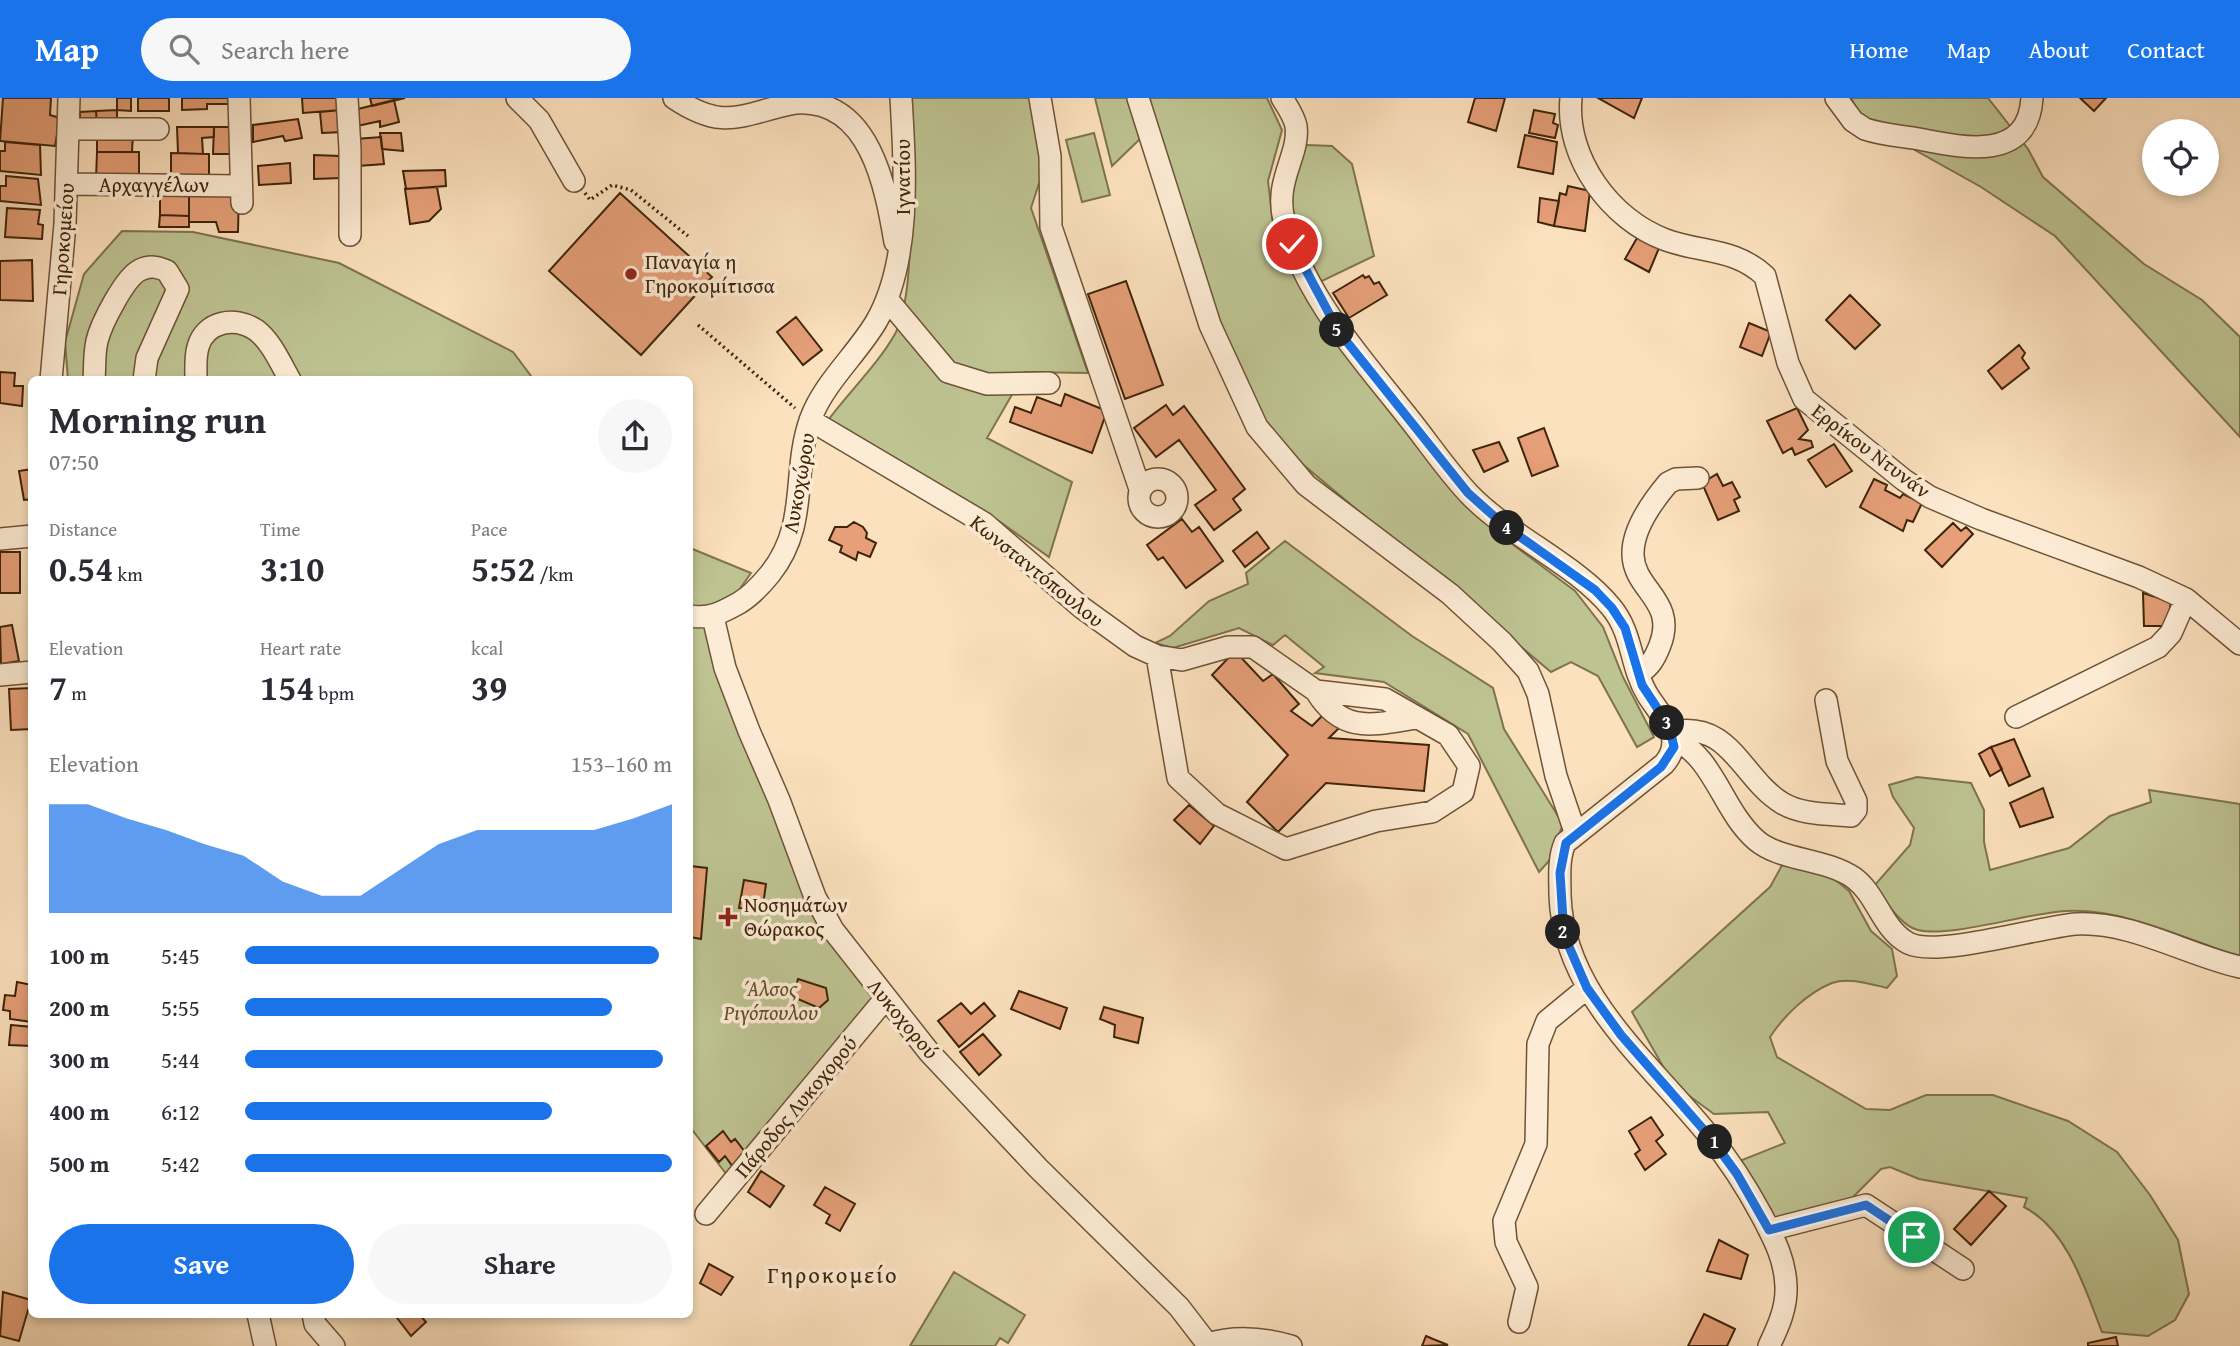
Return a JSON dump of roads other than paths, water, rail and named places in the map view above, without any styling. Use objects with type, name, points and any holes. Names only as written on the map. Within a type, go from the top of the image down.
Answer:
[{"type":"street","name":"Γηροκομείου","points":[[51,376],[68,184],[69,98]]},
{"type":"street","name":"Αρχαγγέλων","points":[[68,184],[241,194],[239,98]]},
{"type":"street","points":[[347,98],[350,149],[349,235]]},
{"type":"street","points":[[517,98],[539,120],[574,181]]},
{"type":"street","points":[[674,98],[699,113],[717,118],[737,118],[806,102],[821,103],[843,113],[863,134],[874,155],[897,255]]},
{"type":"street","name":"Ιγνατίου","points":[[897,255],[906,203],[901,98]]},
{"type":"street","points":[[1041,98],[1050,156],[1051,227],[1140,489]]},
{"type":"street","points":[[1138,98],[1210,325],[1257,427],[1306,485],[1450,593],[1502,642],[1528,671],[1538,694],[1556,776],[1575,832]]},
{"type":"street","points":[[1282,98],[1296,128],[1282,182],[1282,211],[1297,254],[1332,321],[1468,493],[1505,526],[1589,586],[1612,608],[1628,634],[1638,674],[1648,696],[1672,735],[1699,756],[1754,838],[1770,848],[1832,866],[1857,880],[1892,928],[1912,944],[1954,945],[2041,928],[2092,924],[2138,935],[2240,967]]},
{"type":"street","name":"Ερρίκου Ντυνάν","points":[[1571,98],[1571,124],[1578,148],[1596,182],[1618,211],[1666,240],[1735,256],[1767,279],[1795,383],[1816,411],[1930,497],[2139,577],[2186,599],[2240,644]]},
{"type":"street","points":[[1836,98],[1853,121],[1866,129],[1978,148],[2007,141],[2024,130],[2032,98]]},
{"type":"street","points":[[69,129],[158,129]]},
{"type":"street","name":"Λυκοχώρου","points":[[713,617],[754,592],[774,570],[787,547],[798,510],[810,420],[875,324],[887,299],[897,255]]},
{"type":"street","points":[[94,376],[100,330],[131,278],[139,270],[151,266],[167,271],[178,289],[147,358],[145,376]]},
{"type":"street","points":[[887,299],[948,372],[987,384],[1049,383]]},
{"type":"street","points":[[196,376],[201,338],[215,325],[225,322],[256,330],[265,339],[288,376]]},
{"type":"street","name":"Κωνσταντόπουλου","points":[[810,420],[984,523],[1109,630],[1157,656],[1188,660],[1228,648],[1247,646],[1268,655],[1316,691],[1328,709],[1344,721],[1385,723],[1416,718]]},
{"type":"street","points":[[1638,674],[1650,665],[1665,628],[1659,604],[1635,565],[1635,538],[1668,483],[1676,479],[1698,478]]},
{"type":"street","points":[[0,539],[28,536]]},
{"type":"street","points":[[2016,717],[2158,647],[2171,633],[2186,599]]},
{"type":"street","points":[[693,615],[713,617]]},
{"type":"street","name":"Λυκοχορού","points":[[713,617],[729,680],[818,905],[850,955],[982,1110],[1168,1296],[1208,1345]]},
{"type":"street","points":[[1157,656],[1178,778],[1217,814],[1286,849],[1376,821],[1432,812],[1463,792],[1469,766],[1448,735],[1377,696],[1316,691]]},
{"type":"street","points":[[0,675],[28,672]]},
{"type":"street","points":[[1672,735],[1688,729],[1707,732],[1722,742],[1782,803],[1798,809],[1851,816],[1856,810],[1856,801],[1837,761],[1826,700]]},
{"type":"street","points":[[1672,735],[1672,751],[1664,764],[1575,832],[1566,843],[1562,854],[1561,909],[1566,944],[1587,988],[1621,1035],[1710,1137],[1737,1174],[1769,1230],[1783,1260],[1786,1288],[1782,1316],[1769,1346]]},
{"type":"street","points":[[1519,1322],[1527,1287],[1506,1242],[1504,1221],[1536,1144],[1538,1044],[1547,1021],[1587,988]]},
{"type":"street","name":"Πάροδος Λυκοχορού","points":[[706,1214],[886,999]]},
{"type":"street","points":[[1769,1230],[1866,1205],[1962,1269]]},
{"type":"street","points":[[259,1318],[265,1346]]},
{"type":"street","points":[[314,1318],[315,1324],[334,1346]]},
{"type":"street","points":[[1208,1345],[1230,1337],[1267,1339],[1292,1346]]},
{"type":"place","name":"Παναγία η Γηροκομίτισσα","points":[[631,274]]},
{"type":"place","name":"Νοσημάτων Θώρακος","points":[[728,917]]},
{"type":"district","name":"Γηροκομείο","points":[[833,1275]]},
{"type":"park label","name":"Άλσος Ριγόπουλου","points":[[771,1001]]}]
